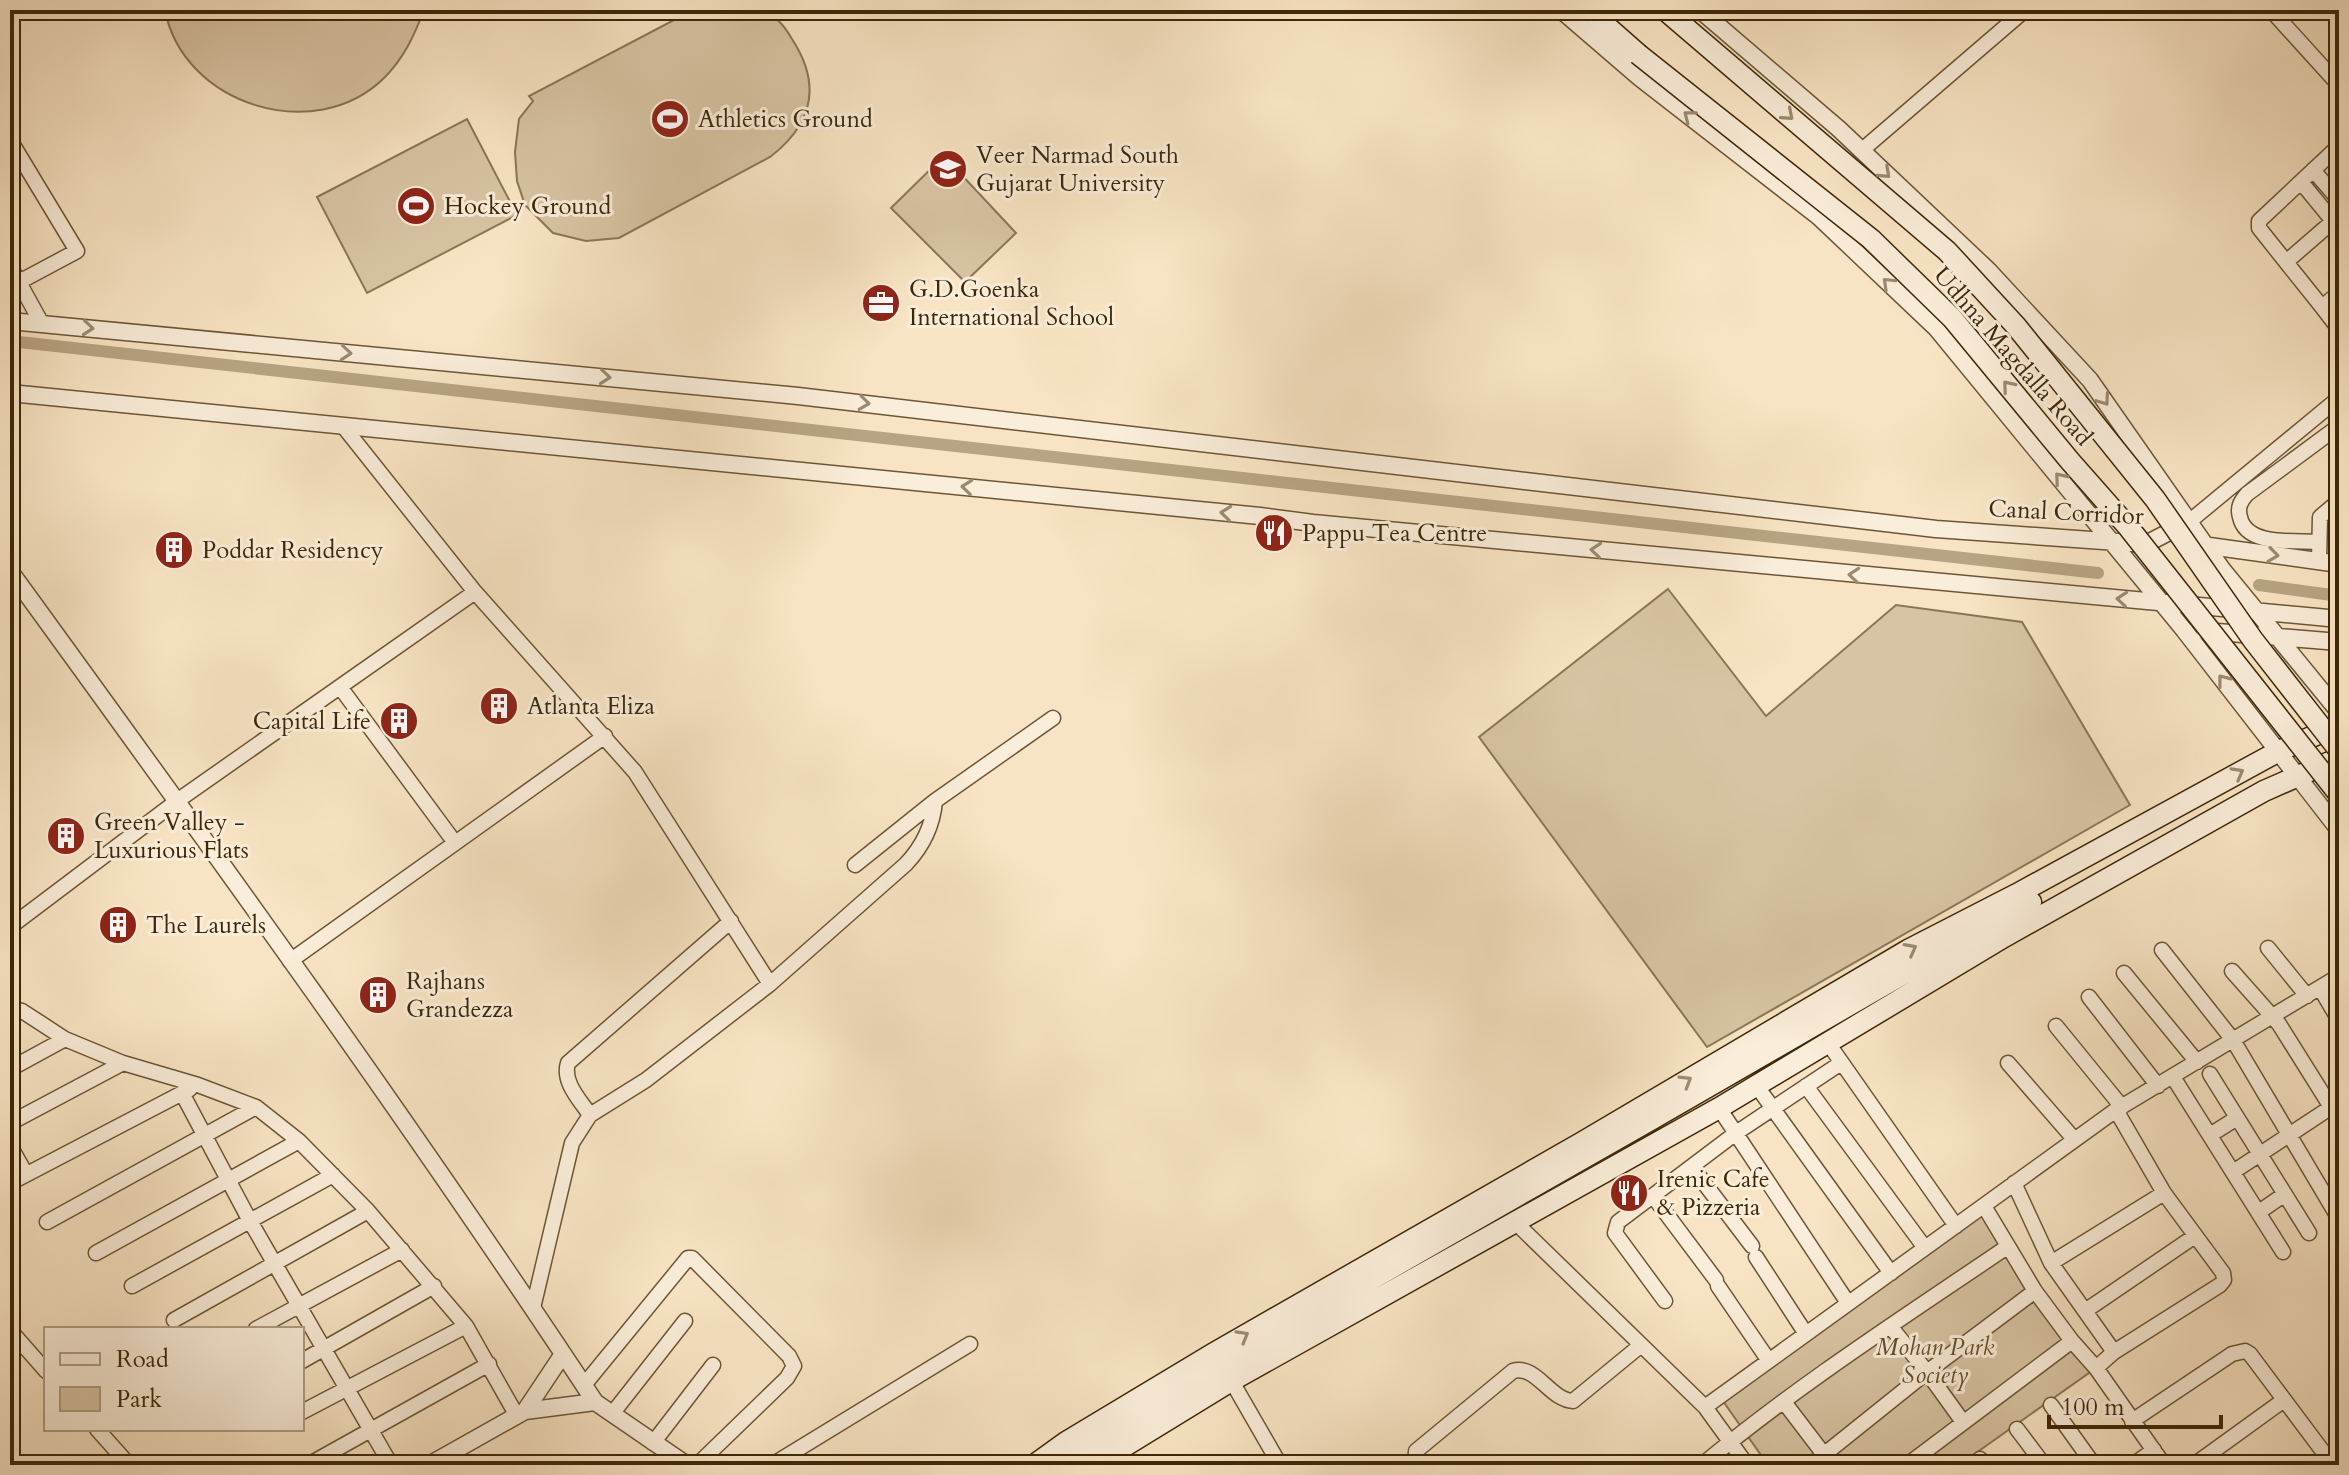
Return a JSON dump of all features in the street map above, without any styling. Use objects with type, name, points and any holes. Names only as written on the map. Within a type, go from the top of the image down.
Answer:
[{"type":"main road","name":"Udhna Magdalla Road","points":[[1588,10],[1638,54],[1871,239],[1952,318],[2129,528],[2339,794]]},
{"type":"main road","name":"Udhna Magdalla Road","points":[[1665,10],[1947,251],[2006,315],[2155,499],[2253,640],[2339,750]]},
{"type":"main road","points":[[1034,1465],[1066,1442],[1224,1369],[1515,1222],[1719,1108],[2004,937],[2250,799],[2288,763],[2339,725]]},
{"type":"main road","points":[[1079,1465],[1224,1369],[1581,1143],[1908,950],[2288,763],[2339,758]]},
{"type":"main road","points":[[1058,1465],[2024,912],[2204,819],[2221,801],[2288,763]]},
{"type":"main road","points":[[1094,1465],[1224,1369]]},
{"type":"street","points":[[1561,10],[1640,78],[1819,217],[1936,328],[2184,630],[2339,830]]},
{"type":"street","points":[[1700,10],[1861,151],[1988,270],[2090,380],[2206,546],[2254,610],[2279,636],[2339,712]]},
{"type":"street","points":[[1861,151],[2025,10]]},
{"type":"street","points":[[2279,12],[2337,78]]},
{"type":"street","points":[[10,140],[77,251],[19,282]]},
{"type":"street","points":[[2339,146],[2258,224],[2339,329]]},
{"type":"street","points":[[2313,170],[2339,200]]},
{"type":"street","points":[[2286,262],[2336,219],[2301,182]]},
{"type":"street","points":[[10,266],[42,324]]},
{"type":"street","points":[[2322,307],[2339,293]]},
{"type":"street","name":"Canal Corridor","points":[[10,321],[798,396],[1936,529],[2146,544],[2190,521]]},
{"type":"street","points":[[10,393],[1260,516],[1345,527],[2339,619]]},
{"type":"street","points":[[2190,521],[2339,398]]},
{"type":"street","points":[[343,426],[475,592],[635,772],[770,984]]},
{"type":"street","points":[[2319,542],[2253,535],[2242,526],[2239,509],[2247,494],[2339,426]]},
{"type":"street","points":[[2319,561],[2320,517],[2339,501]]},
{"type":"street","points":[[2164,537],[2206,546],[2339,564]]},
{"type":"street","points":[[10,571],[290,961],[533,1308],[595,1402],[687,1465]]},
{"type":"street","points":[[10,927],[177,801],[475,592]]},
{"type":"street","points":[[2184,630],[2339,642]]},
{"type":"street","points":[[340,687],[450,836]]},
{"type":"street","points":[[855,865],[935,801],[1053,718]]},
{"type":"street","points":[[290,961],[605,736]]},
{"type":"street","points":[[533,1308],[572,1143],[590,1115],[646,1080],[770,984],[912,857],[933,817],[935,801]]},
{"type":"street","points":[[590,1115],[568,1081],[568,1063],[731,921]]},
{"type":"street","points":[[2268,948],[2339,1020]]},
{"type":"street","points":[[2162,950],[2233,1040],[2335,1212]]},
{"type":"street","points":[[2232,971],[2280,1026],[2335,1105],[2233,1172]]},
{"type":"street","points":[[2124,973],[2197,1062]]},
{"type":"street","points":[[1705,1407],[2074,1139],[2339,976]]},
{"type":"street","points":[[2089,997],[2158,1086]]},
{"type":"street","points":[[10,1008],[22,1011],[65,1039],[123,1063],[198,1085],[256,1107],[299,1141],[368,1211],[434,1286],[466,1326],[521,1413]]},
{"type":"street","points":[[2056,1026],[2119,1109],[2164,1193],[2223,1273],[2222,1283],[2114,1352],[2096,1368]]},
{"type":"street","points":[[10,1069],[65,1039]]},
{"type":"street","points":[[1828,1043],[1956,1226]]},
{"type":"street","points":[[10,1123],[123,1063]]},
{"type":"street","points":[[1665,1301],[1615,1233],[1618,1222],[1736,1133],[1841,1063]]},
{"type":"street","points":[[2008,1063],[2074,1139]]},
{"type":"street","points":[[2210,1074],[2309,1233]]},
{"type":"street","points":[[2173,1077],[2283,1252]]},
{"type":"street","points":[[10,1183],[198,1085]]},
{"type":"street","points":[[1756,1085],[1891,1273]]},
{"type":"street","points":[[1806,1086],[1925,1248]]},
{"type":"street","points":[[182,1093],[250,1221],[391,1465]]},
{"type":"street","points":[[47,1222],[256,1107]]},
{"type":"street","points":[[1719,1108],[1848,1303]]},
{"type":"street","points":[[2210,1135],[2237,1118]]},
{"type":"street","points":[[96,1253],[299,1141]]},
{"type":"street","points":[[10,1146],[26,1174]]},
{"type":"street","points":[[1692,1167],[1754,1252],[1806,1334]]},
{"type":"street","points":[[132,1286],[333,1175]]},
{"type":"street","points":[[2014,1183],[2051,1263],[2114,1352]]},
{"type":"street","points":[[2051,1263],[2164,1193]]},
{"type":"street","points":[[2259,1212],[2285,1194]]},
{"type":"street","points":[[1653,1196],[1769,1361]]},
{"type":"street","points":[[1984,1206],[2035,1291],[2096,1368],[2164,1465]]},
{"type":"street","points":[[174,1320],[368,1211]]},
{"type":"street","points":[[1515,1222],[1705,1407],[1747,1465]]},
{"type":"street","points":[[2085,1311],[2195,1236]]},
{"type":"street","points":[[1702,1465],[1890,1326],[2007,1247]]},
{"type":"street","points":[[260,1327],[402,1250]]},
{"type":"street","points":[[584,1385],[688,1258],[692,1258],[789,1356],[794,1366],[787,1378],[697,1465]]},
{"type":"street","points":[[304,1360],[434,1286]]},
{"type":"street","points":[[1811,1465],[1828,1460],[1927,1372],[2035,1291]]},
{"type":"street","points":[[612,1414],[685,1321]]},
{"type":"street","points":[[304,1411],[466,1326]]},
{"type":"street","points":[[1890,1326],[1963,1422]]},
{"type":"street","points":[[10,1330],[44,1369]]},
{"type":"street","points":[[1907,1465],[2072,1341]]},
{"type":"street","points":[[772,1465],[970,1344]]},
{"type":"street","points":[[1415,1465],[1416,1451],[1513,1371],[1527,1371],[1558,1396],[1573,1401],[1640,1346]]},
{"type":"street","points":[[2132,1421],[2239,1351],[2250,1354],[2329,1464]]},
{"type":"street","points":[[521,1413],[563,1354]]},
{"type":"street","points":[[308,1465],[489,1364]]},
{"type":"street","points":[[653,1443],[713,1365]]},
{"type":"street","points":[[1224,1369],[1280,1465]]},
{"type":"street","points":[[2194,1465],[2284,1400]]},
{"type":"street","points":[[429,1465],[521,1413],[595,1402]]},
{"type":"street","points":[[1784,1402],[1828,1460]]},
{"type":"street","points":[[2051,1405],[2094,1465]]},
{"type":"street","points":[[2017,1429],[2044,1465]]},
{"type":"street","points":[[99,1431],[129,1465]]},
{"type":"street","points":[[2133,1465],[2154,1450]]},
{"type":"green space","points":[[165,10],[424,10],[408,46],[384,78],[356,98],[323,109],[289,111],[255,105],[224,91],[197,70],[177,43]]},
{"type":"green space","points":[[693,10],[758,11],[782,24],[801,56],[810,88],[804,117],[796,131],[770,157],[619,238],[586,241],[553,233],[525,205],[517,181],[515,152],[519,119],[533,101],[529,96]]},
{"type":"green space","points":[[467,119],[517,215],[367,293],[317,197]]},
{"type":"green space","points":[[944,156],[1016,233],[965,282],[891,208]]},
{"type":"green space","points":[[1668,589],[1766,716],[1896,605],[2022,622],[2130,805],[1707,1047],[1479,737]]},
{"type":"green space","name":"Mohan Park Society","points":[[1982,1207],[2096,1368],[1959,1465],[1768,1465],[1718,1394]]},
{"type":"waterway","points":[[10,341],[2098,573]]},
{"type":"waterway","points":[[2259,585],[2339,596]]},
{"type":"place","name":"Athletics Ground","points":[[670,119]]},
{"type":"place","name":"Veer Narmad South Gujarat University","points":[[948,169]]},
{"type":"place","name":"Hockey Ground","points":[[416,206]]},
{"type":"place","name":"G.D.Goenka International School","points":[[881,303]]},
{"type":"place","name":"Pappu Tea Centre","points":[[1274,533]]},
{"type":"place","name":"Poddar Residency","points":[[174,550]]},
{"type":"place","name":"Atlanta Eliza","points":[[499,706]]},
{"type":"place","name":"Capital Life","points":[[399,721]]},
{"type":"place","name":"Green Valley - Luxurious Flats","points":[[66,836]]},
{"type":"place","name":"The Laurels","points":[[118,925]]},
{"type":"place","name":"Rajhans Grandezza","points":[[378,995]]},
{"type":"place","name":"Irenic Cafe & Pizzeria","points":[[1629,1193]]}]
